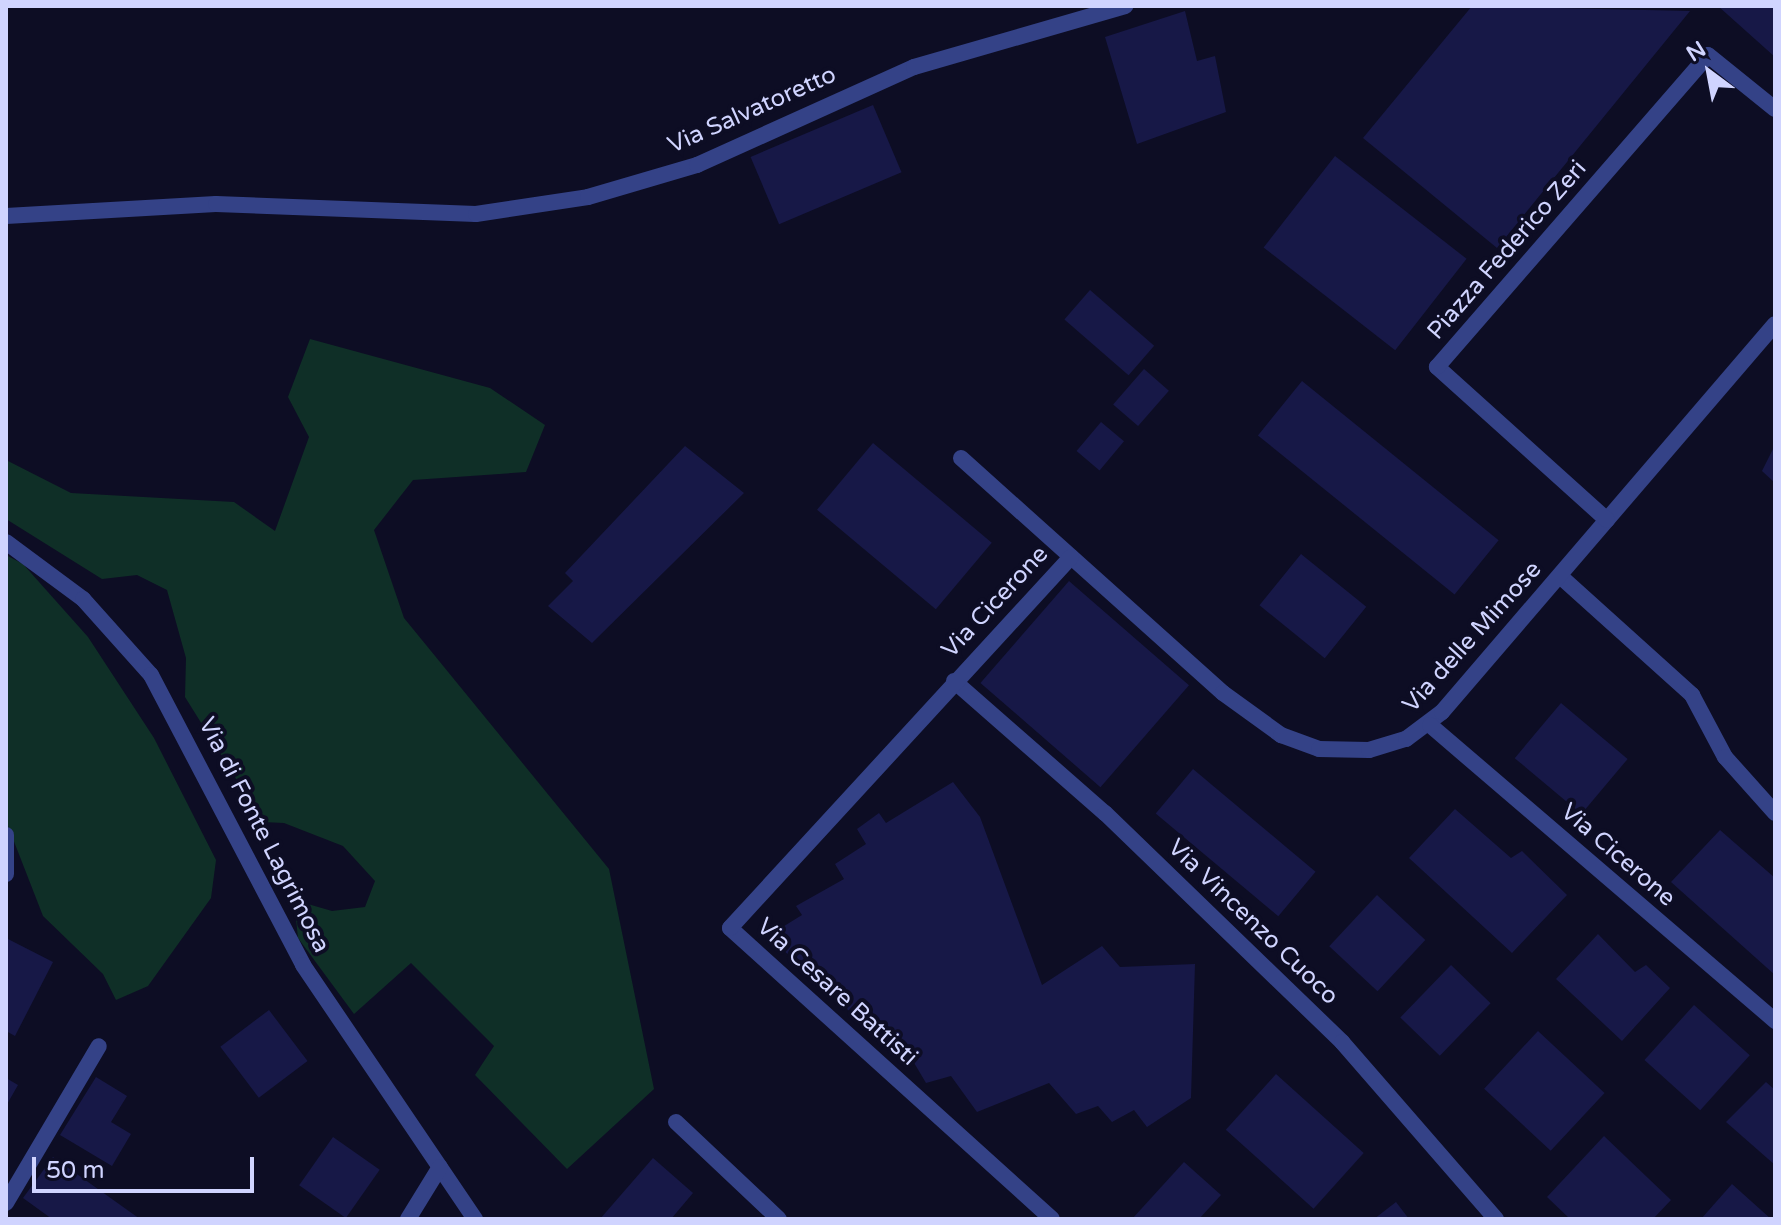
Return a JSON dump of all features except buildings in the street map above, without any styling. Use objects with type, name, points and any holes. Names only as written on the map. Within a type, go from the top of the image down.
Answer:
[{"type":"street","name":"Via Salvatoretto","points":[[6,216],[216,204],[476,214],[588,197],[697,165],[914,67],[1125,6]]},
{"type":"street","name":"Piazza Federico Zeri","points":[[1607,520],[1437,367],[1708,55],[1775,109]]},
{"type":"street","name":"Via delle Mimose","points":[[961,458],[1223,693],[1293,741],[1369,750],[1430,725],[1775,324]]},
{"type":"street","name":"Via di Fonte Lagrimosa","points":[[6,542],[83,599],[151,675],[303,965],[475,1219]]},
{"type":"street","name":"Via Cicerone","points":[[954,681],[1071,557]]},
{"type":"street","points":[[1560,576],[1692,695],[1725,757],[1775,813]]},
{"type":"street","name":"Via Cesare Battisti","points":[[954,681],[730,928],[1052,1219]]},
{"type":"street","name":"Via Vincenzo Cuoco","points":[[954,681],[1105,813],[1342,1042],[1496,1219]]},
{"type":"street","name":"Via Cicerone","points":[[1430,725],[1775,1021]]},
{"type":"street","points":[[6,835],[6,874]]},
{"type":"street","points":[[6,1203],[99,1046]]},
{"type":"street","points":[[676,1122],[779,1219]]},
{"type":"street","points":[[408,1219],[440,1167]]},
{"type":"green space","points":[[310,339],[490,388],[545,425],[526,472],[413,480],[374,530],[404,618],[609,869],[654,1089],[567,1169],[475,1075],[494,1046],[411,963],[354,1014],[298,938],[294,900],[332,911],[365,907],[375,881],[343,846],[284,823],[263,822],[185,697],[186,658],[167,590],[137,575],[102,579],[6,519],[6,460],[71,493],[234,502],[275,531],[309,437],[288,397]]},
{"type":"green space","points":[[6,555],[23,564],[88,637],[154,738],[216,860],[211,898],[148,986],[116,1000],[103,974],[43,916],[6,821]]}]
